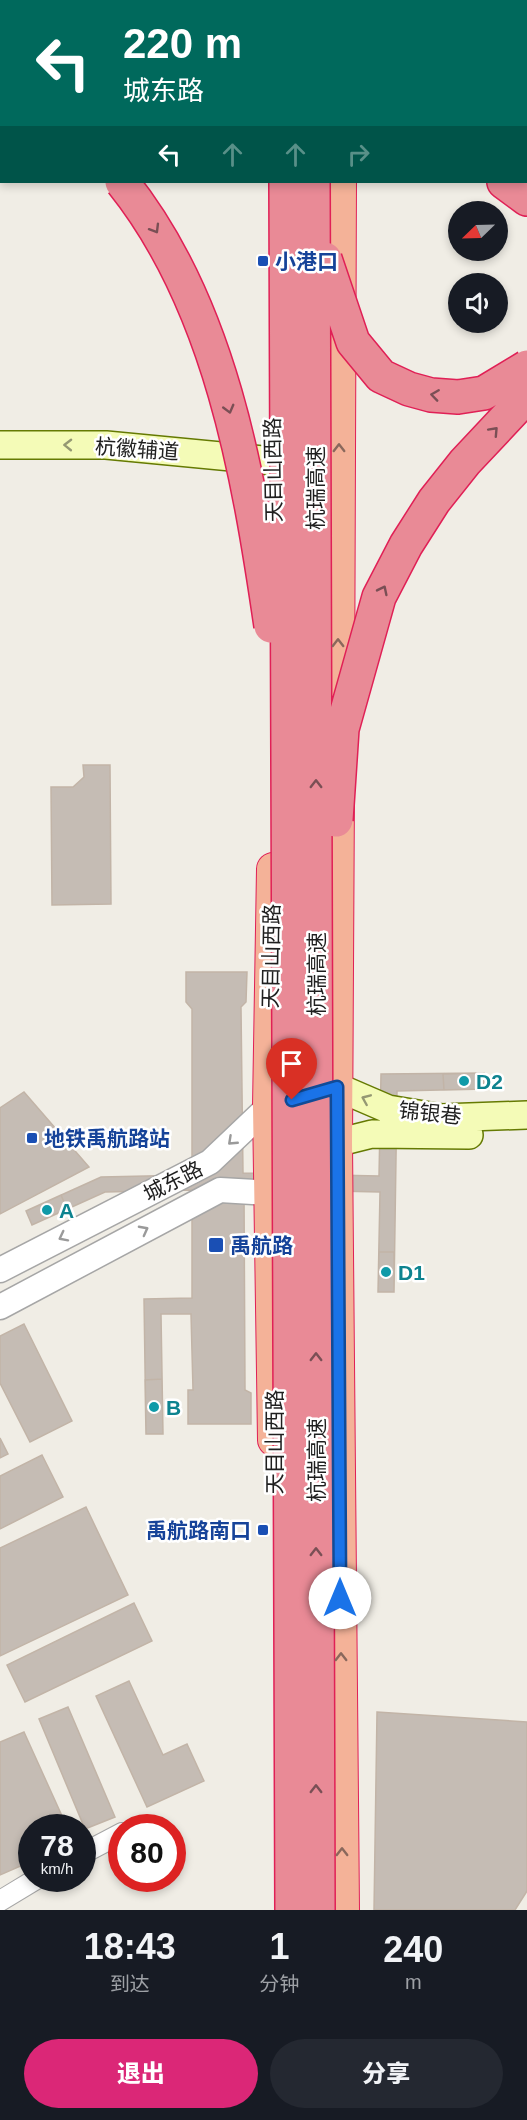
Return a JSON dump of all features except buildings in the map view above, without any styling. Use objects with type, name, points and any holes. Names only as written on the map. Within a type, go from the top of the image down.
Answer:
[{"type":"highway","points":[[123,183],[141,205],[176,264],[207,340],[229,407],[252,505],[289,747]]},
{"type":"highway","name":"天目山西路","points":[[270,183],[276,666],[269,1106],[277,1910]]},
{"type":"highway","name":"杭瑞高速","points":[[286,183],[292,1910]]},
{"type":"highway","name":"杭瑞高速","points":[[313,183],[327,1084],[318,1910]]},
{"type":"highway","points":[[340,183],[327,1084],[336,1143],[343,1910]]},
{"type":"highway","points":[[505,183],[527,199]]},
{"type":"highway","points":[[314,224],[334,292],[353,342],[381,376],[409,389],[431,395],[458,397],[483,393],[527,367]]},
{"type":"highway","points":[[327,1084],[342,729],[379,597],[406,545],[434,501],[465,462],[527,396]]},
{"type":"main road","name":"杭徽辅道","points":[[0,445],[106,445],[273,461]]},
{"type":"main road","name":"锦银巷","points":[[327,1084],[388,1109],[442,1118],[527,1115]]},
{"type":"main road","name":"锦银巷","points":[[336,1143],[372,1134],[437,1136],[527,1132]]},
{"type":"street","name":"城东路","points":[[0,1270],[210,1162],[269,1106],[327,1084]]},
{"type":"street","points":[[271,1193],[336,1143]]},
{"type":"street","name":"城东路","points":[[0,1307],[220,1190],[271,1193]]},
{"type":"street","points":[[0,1901],[18,1890]]},
{"type":"place","name":"小港口","points":[[263,261]]},
{"type":"place","name":"D2","points":[[464,1081]]},
{"type":"place","name":"地铁禹航路站","points":[[32,1138]]},
{"type":"place","name":"A","points":[[47,1210]]},
{"type":"place","name":"禹航路","points":[[216,1245]]},
{"type":"place","name":"D1","points":[[386,1272]]},
{"type":"place","name":"B","points":[[154,1407]]},
{"type":"place","name":"禹航路南口","points":[[263,1530]]},
{"type":"route","points":[[292,1100],[337,1087],[340,1598]]}]
